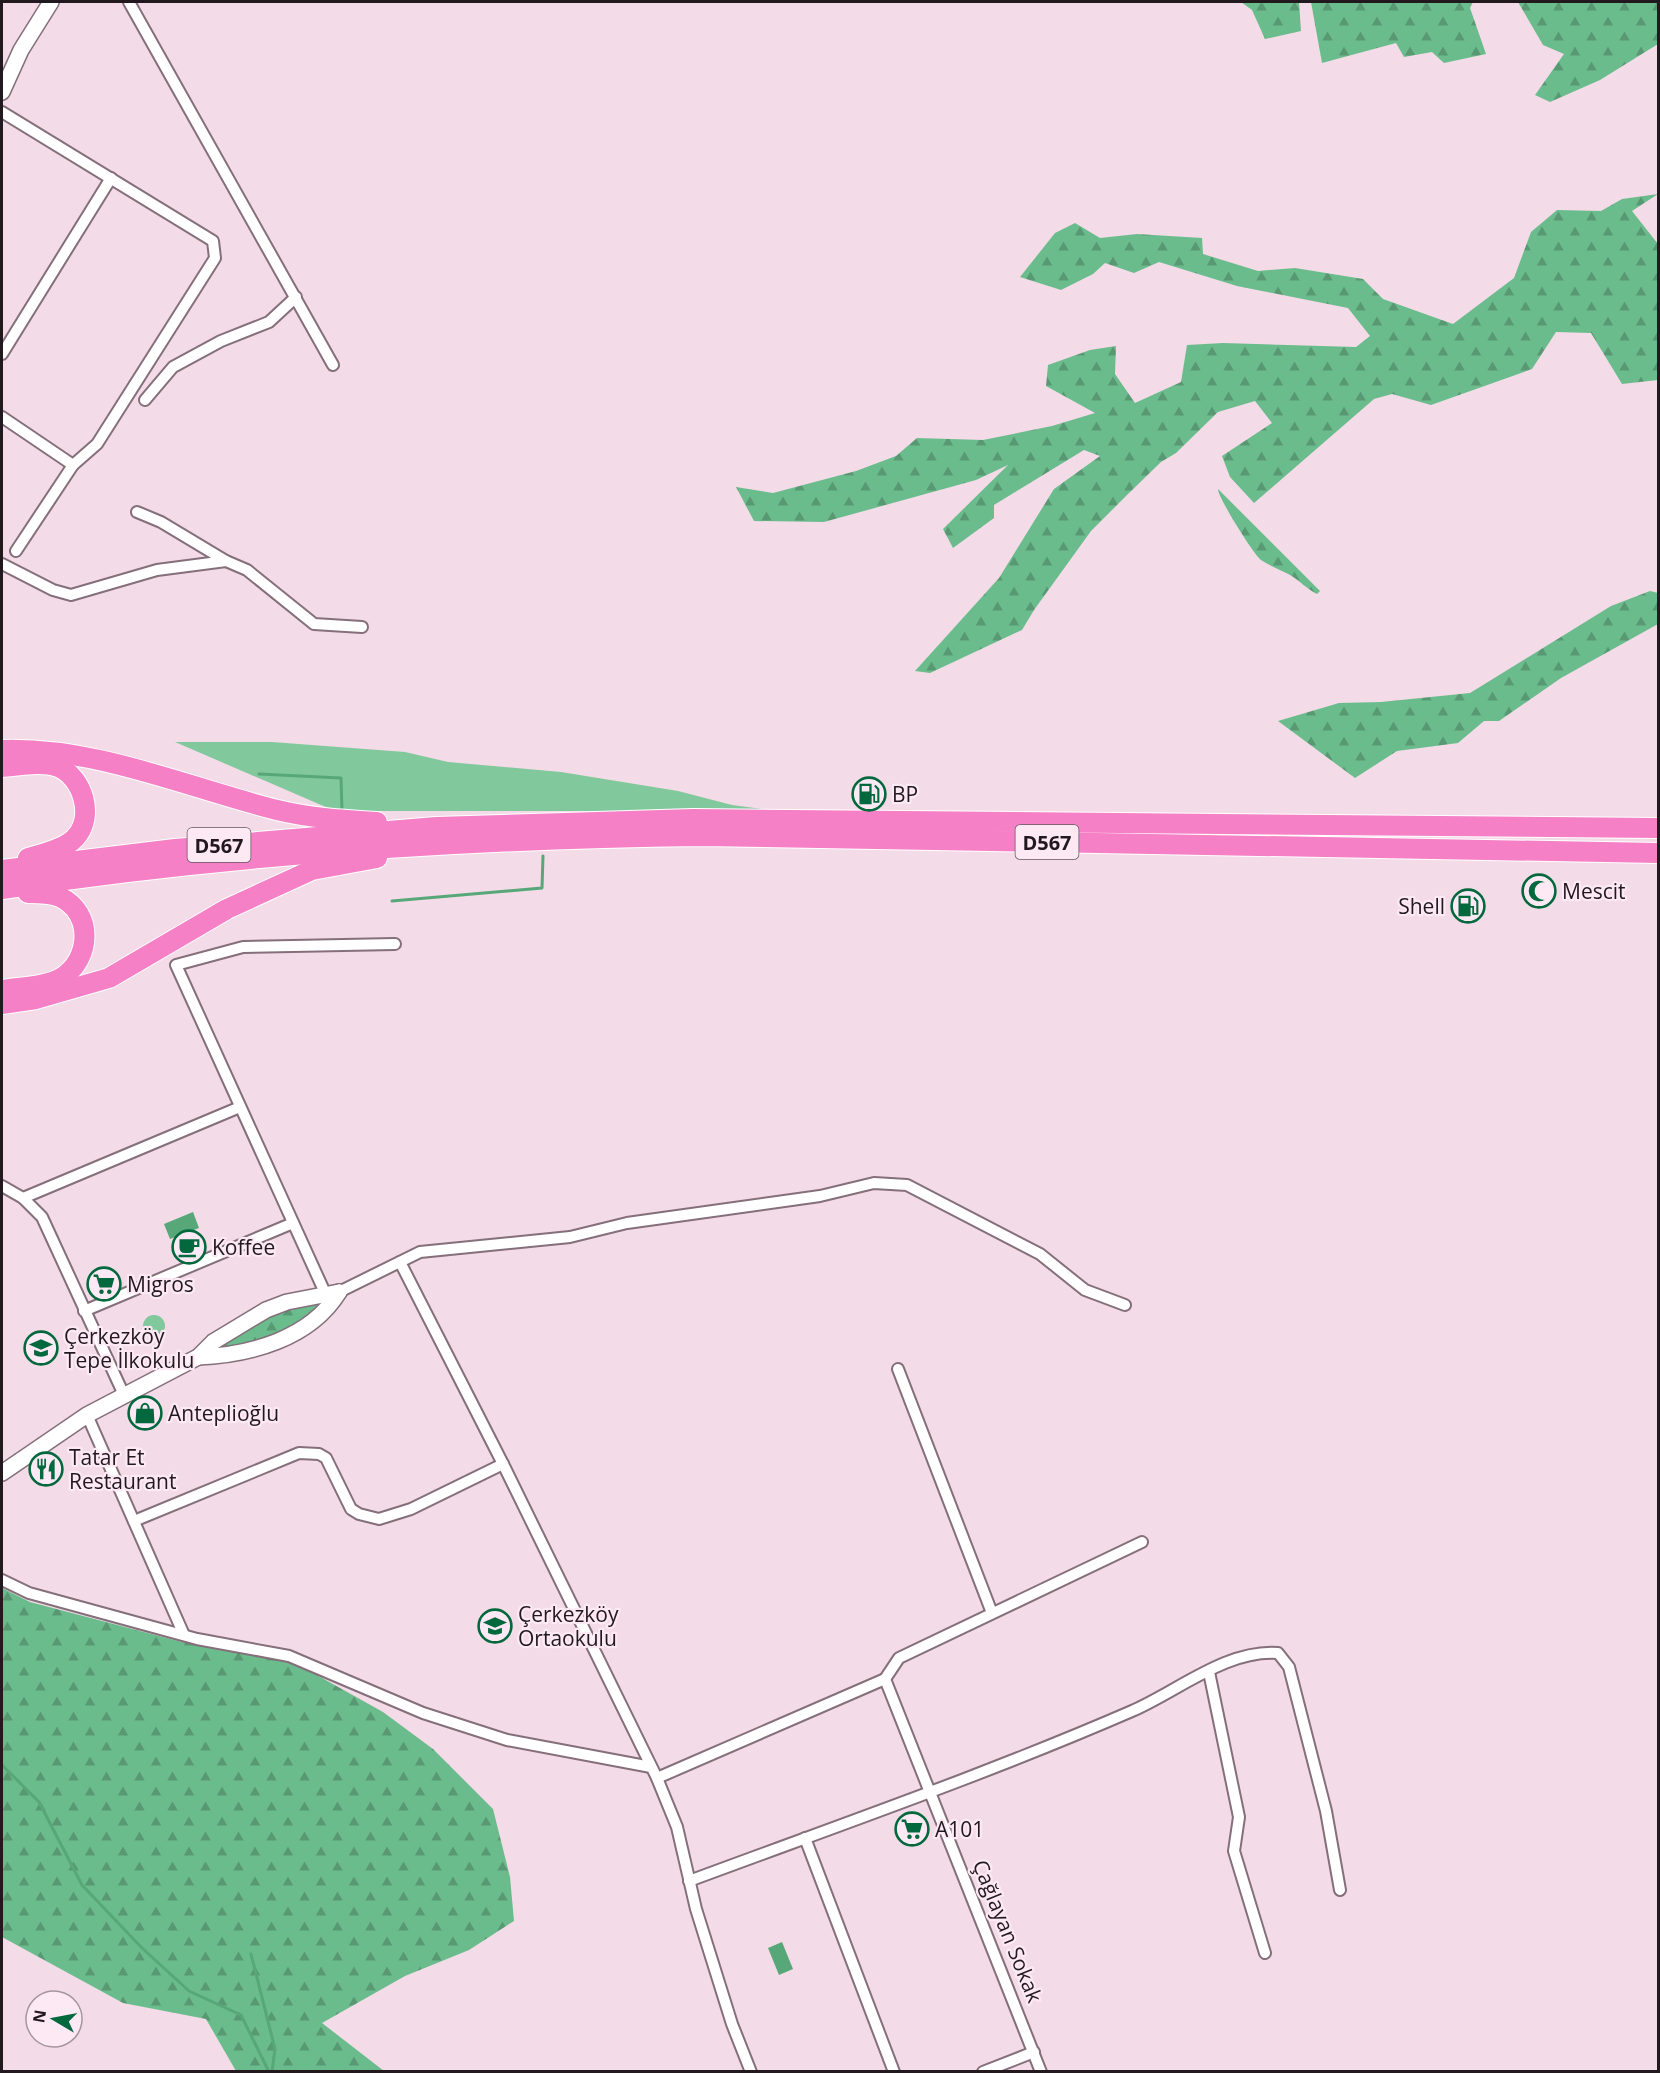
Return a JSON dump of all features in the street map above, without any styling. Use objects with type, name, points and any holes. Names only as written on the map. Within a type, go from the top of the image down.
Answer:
[{"type":"highway","points":[[2,750],[33,749],[75,754],[279,811],[322,818],[436,827]]},
{"type":"highway","points":[[2,767],[57,767],[71,776],[83,791],[85,809],[83,825],[75,839],[46,853],[2,865]]},
{"type":"highway","name":"D567","points":[[2,870],[176,849],[436,827],[693,819],[1659,828]]},
{"type":"highway","name":"D567","points":[[2,889],[123,870],[361,848],[435,847],[579,838],[702,836],[1659,853]]},
{"type":"highway","points":[[2,1004],[36,999],[109,978],[227,909],[312,870],[435,847]]},
{"type":"highway","points":[[2,893],[47,893],[63,898],[77,912],[85,930],[85,944],[72,969],[60,979],[2,990]]},
{"type":"street","points":[[2,92],[21,50],[51,2]]},
{"type":"street","points":[[129,2],[333,365]]},
{"type":"street","points":[[2,111],[213,241],[215,258],[97,444],[73,465],[16,551]]},
{"type":"street","points":[[2,354],[111,178]]},
{"type":"street","points":[[145,400],[173,367],[220,341],[269,322],[296,297]]},
{"type":"street","points":[[2,417],[73,465]]},
{"type":"street","points":[[137,512],[161,522],[226,561],[247,570],[314,624],[362,627]]},
{"type":"street","points":[[2,564],[53,590],[71,595],[157,570],[226,561]]},
{"type":"street","points":[[198,1357],[242,1353],[288,1338],[332,1303],[332,1293],[293,1223],[176,964],[243,947],[394,944]]},
{"type":"street","points":[[23,1198],[240,1107]]},
{"type":"street","points":[[2,1473],[87,1415],[198,1357],[213,1341],[266,1310],[287,1302],[332,1293],[420,1252],[570,1238],[627,1223],[820,1196],[874,1183],[907,1185],[1040,1254],[1085,1290],[1125,1305]]},
{"type":"street","points":[[2,1186],[23,1198],[42,1217],[124,1395]]},
{"type":"street","points":[[84,1311],[293,1223]]},
{"type":"street","points":[[400,1262],[503,1464],[657,1778],[677,1827],[689,1881],[732,2024],[751,2072]]},
{"type":"street","points":[[898,1369],[992,1613]]},
{"type":"street","points":[[87,1415],[184,1635]]},
{"type":"street","points":[[134,1521],[299,1453],[319,1454],[326,1458],[351,1509],[359,1514],[380,1519],[411,1509],[503,1464]]},
{"type":"street","points":[[657,1778],[885,1679],[899,1658],[1142,1542]]},
{"type":"street","points":[[2,1580],[29,1593],[184,1635],[289,1656],[423,1713],[507,1740],[651,1767]]},
{"type":"street","points":[[594,1652],[605,1647]]},
{"type":"street","points":[[689,1881],[930,1792],[1134,1710],[1209,1672],[1258,1652],[1278,1653],[1289,1667],[1326,1811],[1340,1890]]},
{"type":"street","points":[[1209,1672],[1239,1817],[1234,1851],[1265,1953]]},
{"type":"street","name":"Çağlayan Sokak","points":[[885,1679],[1041,2072]]},
{"type":"street","points":[[805,1838],[894,2072]]},
{"type":"street","points":[[983,2072],[1034,2052]]},
{"type":"shaded area","points":[[175,742],[272,742],[405,752],[448,762],[561,772],[678,791],[732,805],[762,809],[730,811],[335,811]]},
{"type":"shaded area","points":[[193,1212],[199,1228],[170,1239],[164,1224]]},
{"type":"shaded area","points":[[150,1315],[158,1315],[165,1322],[165,1330],[158,1337],[150,1337],[143,1330],[143,1322]]},
{"type":"shaded area","points":[[782,1942],[793,1969],[779,1975],[768,1948]]},
{"type":"green space","points":[[1241,2],[1299,2],[1301,31],[1265,39],[1252,10]]},
{"type":"green space","points":[[1311,2],[1473,2],[1470,8],[1486,54],[1444,63],[1432,52],[1404,57],[1396,43],[1322,63]]},
{"type":"green space","points":[[1518,2],[1658,2],[1658,44],[1600,80],[1550,102],[1535,95],[1564,54],[1543,45]]},
{"type":"green space","points":[[1658,194],[1632,211],[1658,244],[1658,380],[1622,384],[1591,333],[1556,332],[1532,369],[1431,405],[1392,394],[1374,399],[1254,503],[1230,477],[1222,456],[1272,423],[1255,401],[1218,412],[1176,453],[1161,462],[1091,531],[1022,630],[930,673],[915,671],[999,578],[1054,489],[1100,456],[1084,450],[994,505],[994,518],[953,548],[943,529],[1008,465],[976,480],[824,522],[754,521],[736,487],[773,493],[856,471],[896,456],[917,438],[983,440],[1052,426],[1095,413],[1046,386],[1048,365],[1090,350],[1116,346],[1115,374],[1135,403],[1181,382],[1187,345],[1223,343],[1356,347],[1370,336],[1348,308],[1237,286],[1159,262],[1134,273],[1105,263],[1093,274],[1061,290],[1020,277],[1055,233],[1075,223],[1100,238],[1137,234],[1202,238],[1203,254],[1258,271],[1295,268],[1363,279],[1383,299],[1453,324],[1514,278],[1531,232],[1557,210],[1601,211],[1622,199]]},
{"type":"green space","points":[[1218,489],[1320,591],[1317,594],[1290,575],[1261,560],[1236,525]]},
{"type":"green space","points":[[1650,591],[1658,593],[1658,624],[1561,678],[1499,721],[1484,721],[1458,743],[1397,751],[1355,778],[1278,721],[1339,703],[1381,702],[1470,693],[1611,606]]},
{"type":"green space","points":[[332,1298],[277,1338],[247,1347],[230,1349],[210,1347],[274,1310]]},
{"type":"green space","points":[[2,1588],[30,1602],[182,1642],[288,1659],[383,1712],[433,1749],[493,1809],[510,1877],[514,1921],[469,1950],[405,1976],[322,2023],[384,2071],[236,2071],[206,2019],[123,2003],[2,1937]]},
{"type":"waterway","points":[[259,774],[341,778],[342,811]]},
{"type":"waterway","points":[[392,901],[542,888],[543,856]]},
{"type":"waterway","points":[[2,1765],[39,1802],[82,1885],[142,1948],[189,1991],[241,2015],[269,2072]]},
{"type":"waterway","points":[[251,1954],[275,2049],[272,2072]]},
{"type":"place","name":"BP","points":[[869,794]]},
{"type":"place","name":"Mescit","points":[[1539,891]]},
{"type":"place","name":"Shell","points":[[1468,906]]},
{"type":"place","name":"Koffee","points":[[189,1247]]},
{"type":"place","name":"Migros","points":[[104,1284]]},
{"type":"place","name":"Çerkezköy Tepe İlkokulu","points":[[41,1348]]},
{"type":"place","name":"Anteplioğlu","points":[[145,1413]]},
{"type":"place","name":"Tatar Et Restaurant","points":[[46,1469]]},
{"type":"place","name":"Çerkezköy Ortaokulu","points":[[495,1626]]},
{"type":"place","name":"A101","points":[[912,1829]]}]
